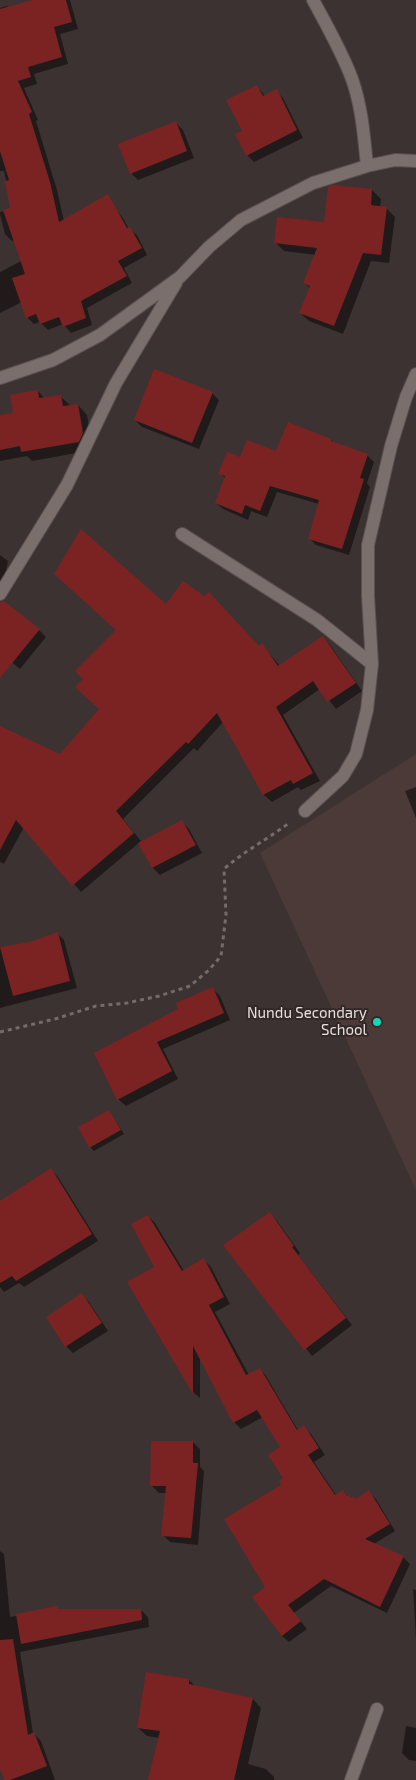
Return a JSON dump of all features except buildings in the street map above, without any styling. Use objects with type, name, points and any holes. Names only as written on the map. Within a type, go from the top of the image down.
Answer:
[{"type":"street","points":[[314,0],[336,41],[353,80],[363,125],[367,166]]},
{"type":"street","points":[[0,378],[53,360],[100,335],[180,276],[209,247],[241,220],[313,184],[367,166],[395,160],[416,161]]},
{"type":"street","points":[[0,594],[67,485],[116,383],[180,276]]},
{"type":"street","points":[[305,811],[343,776],[356,754],[367,710],[372,664],[368,596],[368,544],[391,446],[406,396],[416,374]]},
{"type":"street","points":[[182,534],[317,620],[372,664]]},
{"type":"street","points":[[351,1780],[377,1709]]},
{"type":"path","points":[[0,1032],[55,1019],[96,1006],[127,1004],[190,986],[221,956],[226,915],[224,869],[241,854],[276,834],[305,811]]},
{"type":"shaded area","name":"Nundu Secondary School","points":[[416,754],[416,1190],[260,853]]},
{"type":"place","name":"Nundu Secondary School","points":[[377,1022]]}]
